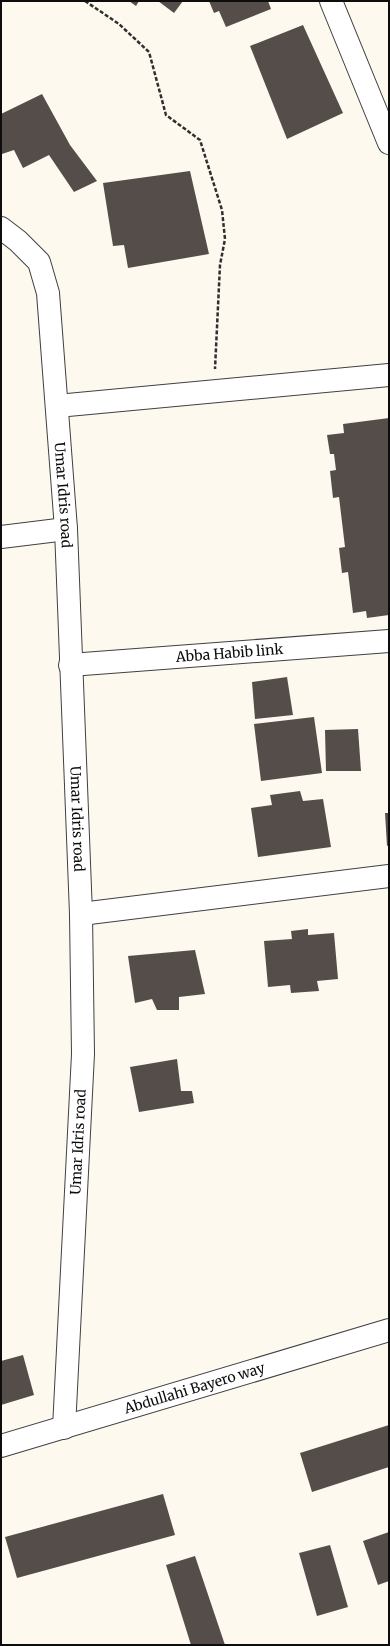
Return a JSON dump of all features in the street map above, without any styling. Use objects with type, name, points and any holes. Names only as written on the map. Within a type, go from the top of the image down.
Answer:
[{"type":"street","points":[[331,1],[389,143]]},
{"type":"street","name":"Umar Idris road","points":[[1,228],[18,241],[38,262],[48,292],[66,529],[70,665],[81,914],[82,1054],[64,1428]]},
{"type":"street","points":[[57,406],[389,375]]},
{"type":"street","points":[[1,537],[66,529]]},
{"type":"street","name":"Abba Habib link","points":[[70,665],[389,641]]},
{"type":"street","points":[[81,914],[389,876]]},
{"type":"street","name":"Abdullahi Bayero way","points":[[1,1446],[389,1330]]},
{"type":"path","points":[[85,1],[119,24],[149,52],[166,115],[200,140],[222,210],[225,240],[220,265],[214,391]]},
{"type":"building","points":[[129,1],[139,1],[136,6]]},
{"type":"building","points":[[158,1],[183,1],[174,13]]},
{"type":"building","points":[[209,1],[268,1],[271,9],[226,27],[219,11],[214,13]]},
{"type":"building","points":[[303,25],[343,113],[287,139],[250,46]]},
{"type":"building","points":[[42,94],[70,145],[97,181],[74,192],[49,155],[23,168],[14,150],[2,154],[1,151],[1,114]]},
{"type":"building","points":[[190,171],[209,254],[128,268],[124,245],[113,246],[103,183]]},
{"type":"building","points":[[389,418],[389,615],[367,618],[366,611],[353,613],[348,572],[342,573],[339,548],[345,547],[339,497],[333,498],[330,471],[336,470],[334,454],[330,454],[327,435],[344,433],[343,424]]},
{"type":"building","points":[[287,677],[293,715],[255,719],[252,682]]},
{"type":"building","points":[[314,717],[322,773],[261,781],[254,724]]},
{"type":"building","points":[[358,729],[361,771],[326,771],[325,730]]},
{"type":"building","points":[[300,791],[303,801],[323,799],[331,847],[258,857],[251,808],[272,805],[270,795]]},
{"type":"building","points":[[385,813],[389,813],[389,845],[387,846]]},
{"type":"building","points":[[308,929],[308,935],[334,933],[338,979],[317,981],[319,991],[291,993],[290,985],[268,987],[264,941],[292,939],[291,931]]},
{"type":"building","points":[[195,950],[205,994],[179,997],[179,1010],[157,1010],[152,999],[135,1003],[128,956]]},
{"type":"building","points":[[177,1059],[181,1091],[192,1091],[194,1103],[139,1112],[130,1067]]},
{"type":"building","points":[[23,1355],[34,1395],[1,1405],[1,1361]]},
{"type":"building","points":[[389,1425],[389,1467],[312,1492],[300,1453]]},
{"type":"building","points":[[163,1494],[175,1535],[17,1578],[5,1537]]},
{"type":"building","points":[[389,1532],[389,1581],[378,1585],[363,1541]]},
{"type":"building","points":[[330,1545],[348,1607],[317,1616],[299,1553]]},
{"type":"building","points":[[195,1556],[225,1645],[191,1645],[166,1565]]}]
